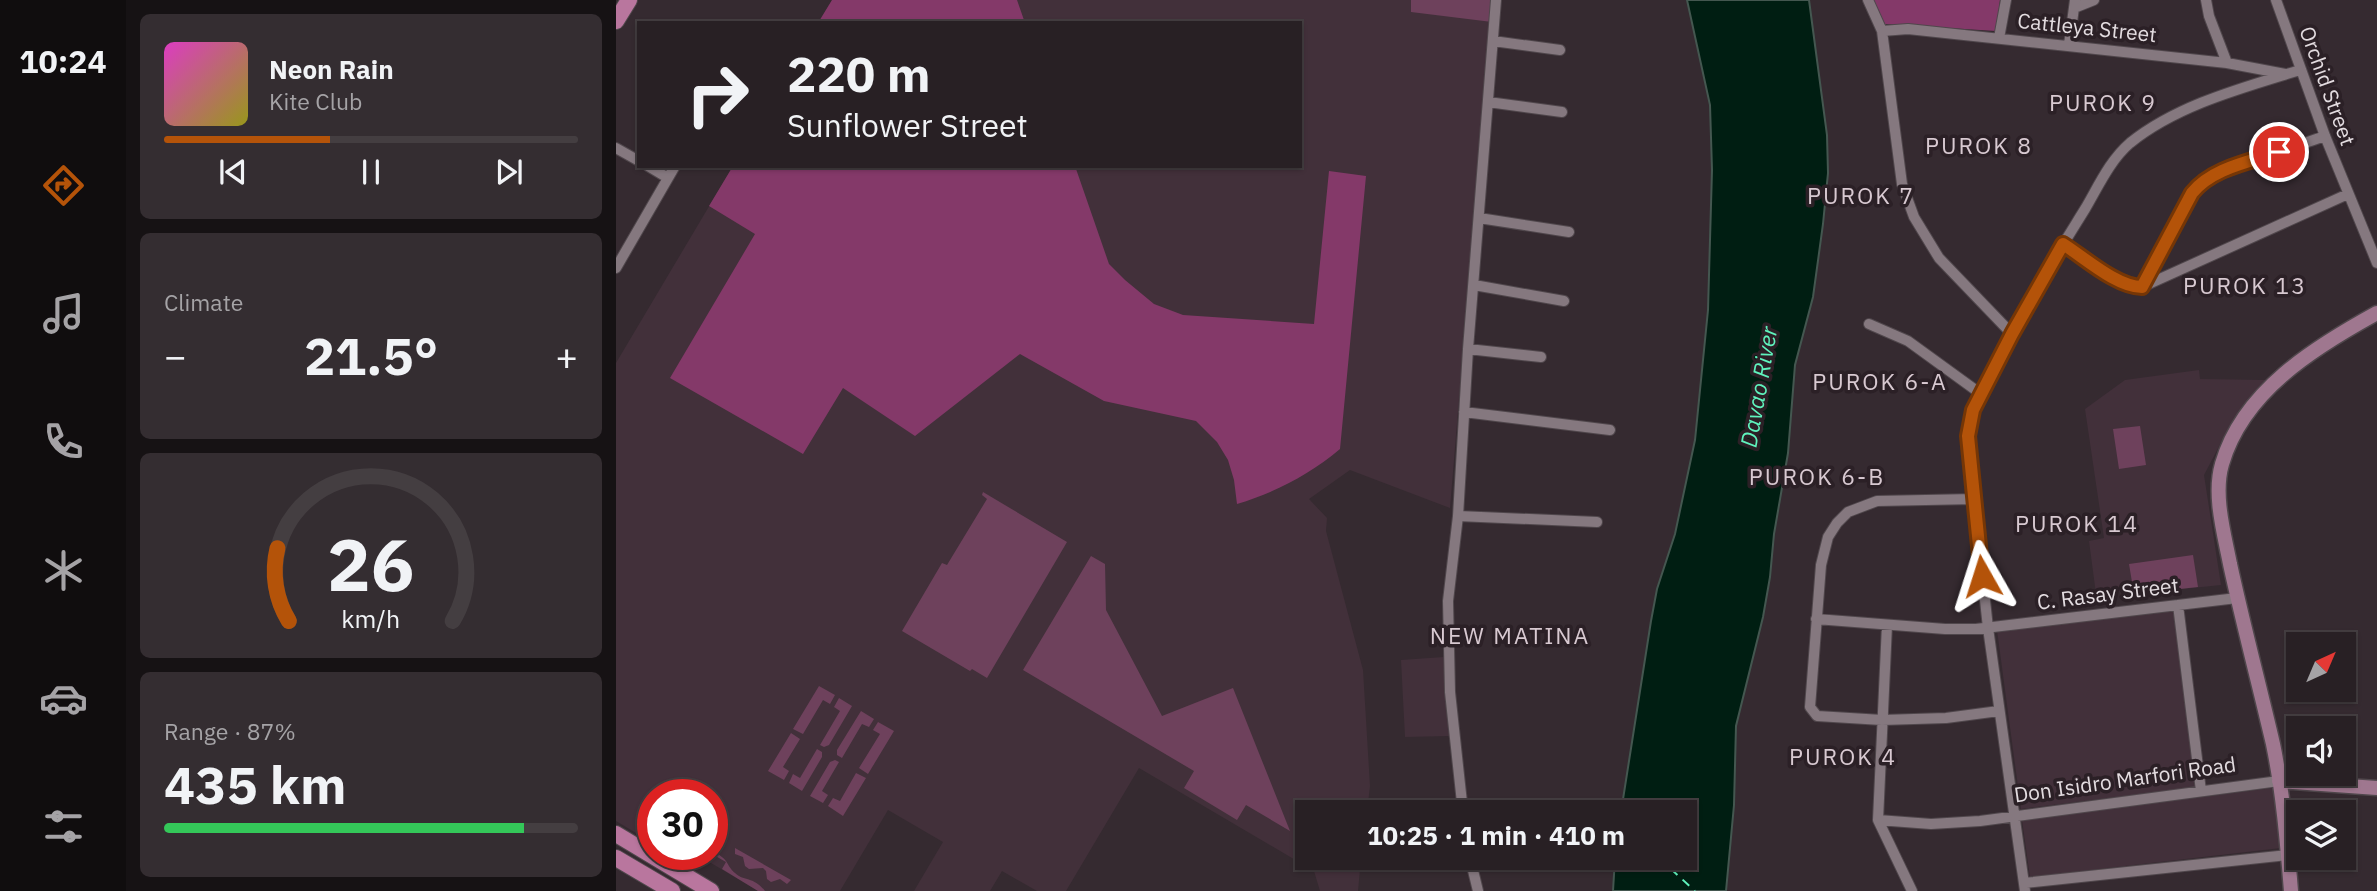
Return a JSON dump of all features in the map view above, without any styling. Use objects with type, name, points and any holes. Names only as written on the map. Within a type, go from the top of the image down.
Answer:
[{"type":"main road","points":[[616,21],[629,0]]},
{"type":"main road","points":[[2286,839],[2279,781],[2266,717],[2224,535],[2219,487],[2221,467],[2231,442],[2253,408],[2289,370],[2332,338],[2377,313]]},
{"type":"main road","name":"Don Isidro Marfori Road","points":[[2279,781],[2377,788]]},
{"type":"main road","points":[[616,834],[637,846]]},
{"type":"main road","points":[[616,858],[672,891]]},
{"type":"main road","points":[[654,881],[661,870]]},
{"type":"main road","points":[[676,870],[711,891]]},
{"type":"main road","points":[[2289,870],[2291,891]]},
{"type":"street","points":[[1462,800],[1450,692],[1448,601],[1458,516],[1468,349],[1496,0]]},
{"type":"street","points":[[1868,0],[1882,31],[1902,184],[1914,217],[1939,258],[2012,334]]},
{"type":"street","points":[[2000,38],[2006,0]]},
{"type":"street","points":[[2069,45],[2075,4],[2094,0]]},
{"type":"street","points":[[2206,0],[2209,16],[2227,64]]},
{"type":"street","name":"Orchid Street","points":[[2276,0],[2325,136],[2377,263]]},
{"type":"street","name":"Cattleya Street","points":[[1882,31],[1908,29],[2069,45],[2286,74]]},
{"type":"street","points":[[1493,41],[1560,50]]},
{"type":"street","points":[[2286,855],[2024,887],[1988,628],[1968,436],[1973,410],[2012,334],[2063,244],[2115,159],[2127,145],[2144,132],[2185,111],[2300,70]]},
{"type":"street","points":[[1488,102],[1562,112]]},
{"type":"street","points":[[2142,287],[2192,193],[2200,183],[2210,176],[2325,136]]},
{"type":"street","points":[[616,148],[637,160]]},
{"type":"street","points":[[651,168],[668,178]]},
{"type":"street","points":[[616,268],[675,168]]},
{"type":"street","points":[[2063,244],[2114,278],[2131,287],[2142,287],[2348,194]]},
{"type":"street","points":[[1479,218],[1569,232]]},
{"type":"street","points":[[1474,285],[1564,301]]},
{"type":"street","points":[[1869,324],[1908,341],[1981,394]]},
{"type":"street","points":[[1468,349],[1541,357]]},
{"type":"street","points":[[1464,412],[1610,430]]},
{"type":"street","points":[[1974,499],[1894,499],[1864,505],[1848,512],[1833,530],[1824,551],[1810,707],[1812,713],[1817,716],[1882,720],[1946,718],[1999,711]]},
{"type":"street","points":[[1458,516],[1597,522]]},
{"type":"street","name":"C. Rasay Street","points":[[1816,618],[1945,629],[1988,628],[2237,598]]},
{"type":"street","points":[[2178,605],[2201,791]]},
{"type":"street","points":[[1887,625],[1878,820],[1912,891]]},
{"type":"street","name":"Don Isidro Marfori Road","points":[[1878,820],[1931,824],[2015,816],[2279,781]]},
{"type":"street","points":[[1473,870],[1478,891]]},
{"type":"shaded area","points":[[832,0],[1492,0],[1450,508],[1350,470],[1309,499],[1327,518],[1326,531],[1363,670],[1370,786],[1368,800],[1295,800],[1295,860],[1139,768],[1066,891],[1037,891],[1002,871],[990,891],[914,891],[943,842],[888,810],[840,891],[758,891],[723,870],[728,870],[728,779],[637,779],[637,833],[616,821],[616,363],[732,168],[1302,168],[1302,21],[819,21]]},
{"type":"shaded area","points":[[832,0],[1017,0],[1024,21],[819,21]]},
{"type":"shaded area","points":[[1411,0],[1492,0],[1492,22],[1411,12]]},
{"type":"shaded area","points":[[1873,0],[2000,0],[1996,31],[1885,24]]},
{"type":"shaded area","points":[[732,168],[1076,168],[1109,264],[1154,304],[1183,315],[1314,324],[1329,171],[1366,176],[1340,449],[1292,482],[1237,504],[1228,460],[1217,442],[1196,421],[1104,401],[1020,354],[915,436],[843,388],[803,454],[670,378],[755,234],[709,206]]},
{"type":"shaded area","points":[[2199,370],[2200,379],[2265,380],[2234,418],[2204,475],[2221,585],[2134,594],[2133,590],[2096,594],[2089,541],[2104,538],[2085,409],[2125,380]]},
{"type":"shaded area","points":[[2140,426],[2146,465],[2119,469],[2113,429]]},
{"type":"shaded area","points":[[983,492],[1067,542],[987,678],[972,669],[970,671],[902,631],[942,563],[947,565],[987,499],[982,495]]},
{"type":"shaded area","points":[[2193,555],[2198,587],[2134,594],[2129,564]]},
{"type":"shaded area","points":[[1091,556],[1105,564],[1106,610],[1162,716],[1233,688],[1290,831],[1246,805],[1237,820],[1184,788],[1194,771],[1023,670]]},
{"type":"shaded area","points":[[2176,611],[2196,787],[2021,809],[1997,630]]},
{"type":"shaded area","points":[[1444,657],[1449,736],[1405,737],[1401,660]]},
{"type":"shaded area","points":[[819,686],[835,695],[830,704],[823,700],[803,734],[793,729]]},
{"type":"shaded area","points":[[839,698],[852,706],[829,745],[824,747],[820,745],[840,711],[834,707]]},
{"type":"shaded area","points":[[861,711],[874,719],[869,727],[862,724],[842,758],[837,755],[837,750]]},
{"type":"shaded area","points":[[878,722],[894,731],[868,774],[859,768],[880,734],[873,730]]},
{"type":"shaded area","points":[[791,733],[800,739],[783,767],[789,771],[784,780],[768,771]]},
{"type":"shaded area","points":[[817,749],[822,752],[822,757],[802,791],[789,783],[793,774],[800,778]]},
{"type":"shaded area","points":[[830,762],[839,762],[822,791],[828,795],[823,803],[810,796]]},
{"type":"shaded area","points":[[856,773],[866,778],[843,816],[828,806],[833,798],[840,801]]},
{"type":"shaded area","points":[[2273,788],[2281,848],[2030,877],[2022,820]]},
{"type":"shaded area","points":[[735,848],[791,880],[787,884],[780,879],[771,882],[763,868],[749,869],[745,866],[743,857],[735,854]]},
{"type":"shaded area","points":[[728,865],[735,873],[757,883],[765,891],[758,891],[724,870],[728,870]]},
{"type":"shaded area","points":[[1360,870],[1358,891],[1320,891],[1314,871]]},
{"type":"water","name":"Davao River","points":[[1687,0],[1809,0],[1827,135],[1828,173],[1813,297],[1795,365],[1788,453],[1774,534],[1770,577],[1736,726],[1734,805],[1726,891],[1613,891],[1614,870],[1697,870],[1697,800],[1623,800],[1657,589],[1675,534],[1695,440],[1708,310],[1712,170],[1710,105]]},
{"type":"ferry route","points":[[1672,870],[1695,891]]},
{"type":"district","name":"PUROK 9","points":[[2103,103]]},
{"type":"district","name":"PUROK 8","points":[[1979,146]]},
{"type":"district","name":"PUROK 7","points":[[1861,196]]},
{"type":"district","name":"PUROK 13","points":[[2245,286]]},
{"type":"district","name":"PUROK 6-A","points":[[1880,382]]},
{"type":"district","name":"PUROK 6-B","points":[[1817,477]]},
{"type":"district","name":"PUROK 14","points":[[2077,524]]},
{"type":"district","name":"NEW MATINA","points":[[1510,636]]},
{"type":"district","name":"PUROK 4","points":[[1843,757]]},
{"type":"route","points":[[1982,576],[1969,451],[1970,422],[1973,410],[2012,334],[2063,244],[2114,278],[2131,287],[2142,287],[2192,193],[2200,183],[2210,176],[2279,152]]}]
